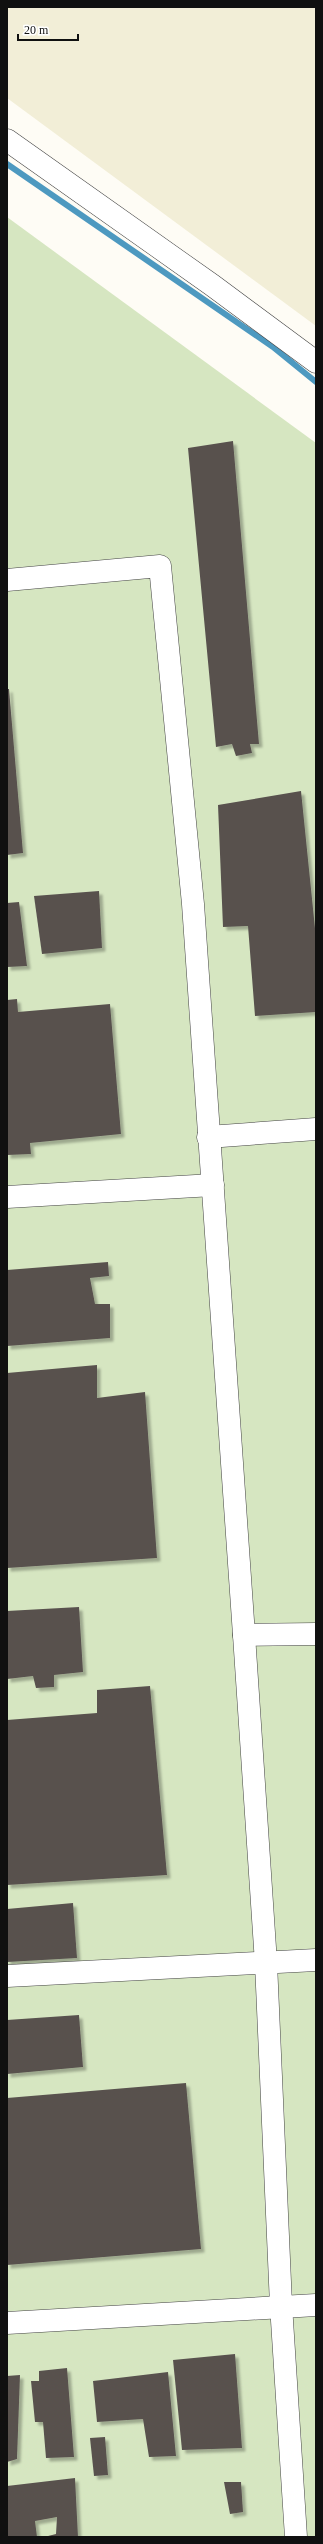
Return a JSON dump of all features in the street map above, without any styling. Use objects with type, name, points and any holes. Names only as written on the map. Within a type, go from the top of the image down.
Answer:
[{"type":"street","points":[[7,140],[212,285],[316,362]]},
{"type":"street","points":[[7,580],[160,566],[193,904],[208,1137],[213,1185],[266,1963],[281,2305],[296,2537]]},
{"type":"street","points":[[208,1137],[316,1129]]},
{"type":"street","points":[[7,1197],[213,1185]]},
{"type":"street","points":[[244,1635],[316,1634]]},
{"type":"street","points":[[7,1976],[316,1960]]},
{"type":"street","points":[[7,2323],[281,2305],[316,2305]]},
{"type":"shaded area","points":[[7,7],[316,7],[316,326],[7,98]]},
{"type":"green space","points":[[7,217],[316,443],[316,2537],[7,2537]]},
{"type":"building","points":[[233,441],[259,744],[250,744],[252,753],[236,756],[232,744],[216,747],[188,448]]},
{"type":"building","points":[[7,689],[9,689],[23,853],[7,855]]},
{"type":"building","points":[[301,791],[316,938],[316,1012],[255,1016],[248,926],[223,927],[218,805]]},
{"type":"building","points":[[99,891],[102,948],[42,954],[34,896]]},
{"type":"building","points":[[19,902],[27,966],[7,967],[7,903]]},
{"type":"building","points":[[17,999],[18,1012],[110,1004],[121,1134],[30,1143],[31,1154],[7,1155],[7,1000]]},
{"type":"building","points":[[108,1262],[109,1276],[90,1278],[95,1304],[110,1304],[110,1338],[7,1346],[7,1270]]},
{"type":"building","points":[[97,1365],[97,1398],[145,1392],[157,1558],[7,1568],[7,1373]]},
{"type":"building","points":[[79,1607],[83,1672],[54,1675],[54,1687],[36,1688],[33,1676],[7,1679],[7,1611]]},
{"type":"building","points":[[150,1686],[167,1875],[7,1885],[7,1720],[97,1713],[97,1690]]},
{"type":"building","points":[[73,1903],[77,1958],[7,1962],[7,1909]]},
{"type":"building","points":[[79,2015],[83,2067],[7,2074],[7,2020]]},
{"type":"building","points":[[186,2083],[201,2249],[7,2265],[7,2098]]},
{"type":"building","points":[[235,2354],[242,2448],[182,2450],[173,2360]]},
{"type":"building","points":[[67,2368],[74,2457],[46,2458],[43,2422],[35,2422],[31,2381],[39,2381],[39,2371]]},
{"type":"building","points":[[168,2372],[176,2456],[149,2457],[143,2419],[97,2422],[93,2381]]},
{"type":"building","points":[[20,2375],[17,2459],[7,2462],[7,2376]]},
{"type":"building","points":[[105,2437],[108,2475],[94,2476],[90,2438]]},
{"type":"building","points":[[75,2478],[78,2537],[44,2537],[56,2534],[57,2517],[35,2521],[37,2537],[7,2537],[7,2486]]},
{"type":"building","points":[[224,2482],[241,2482],[243,2512],[230,2514]]},
{"type":"waterway","points":[[7,164],[273,347],[316,382]]}]
